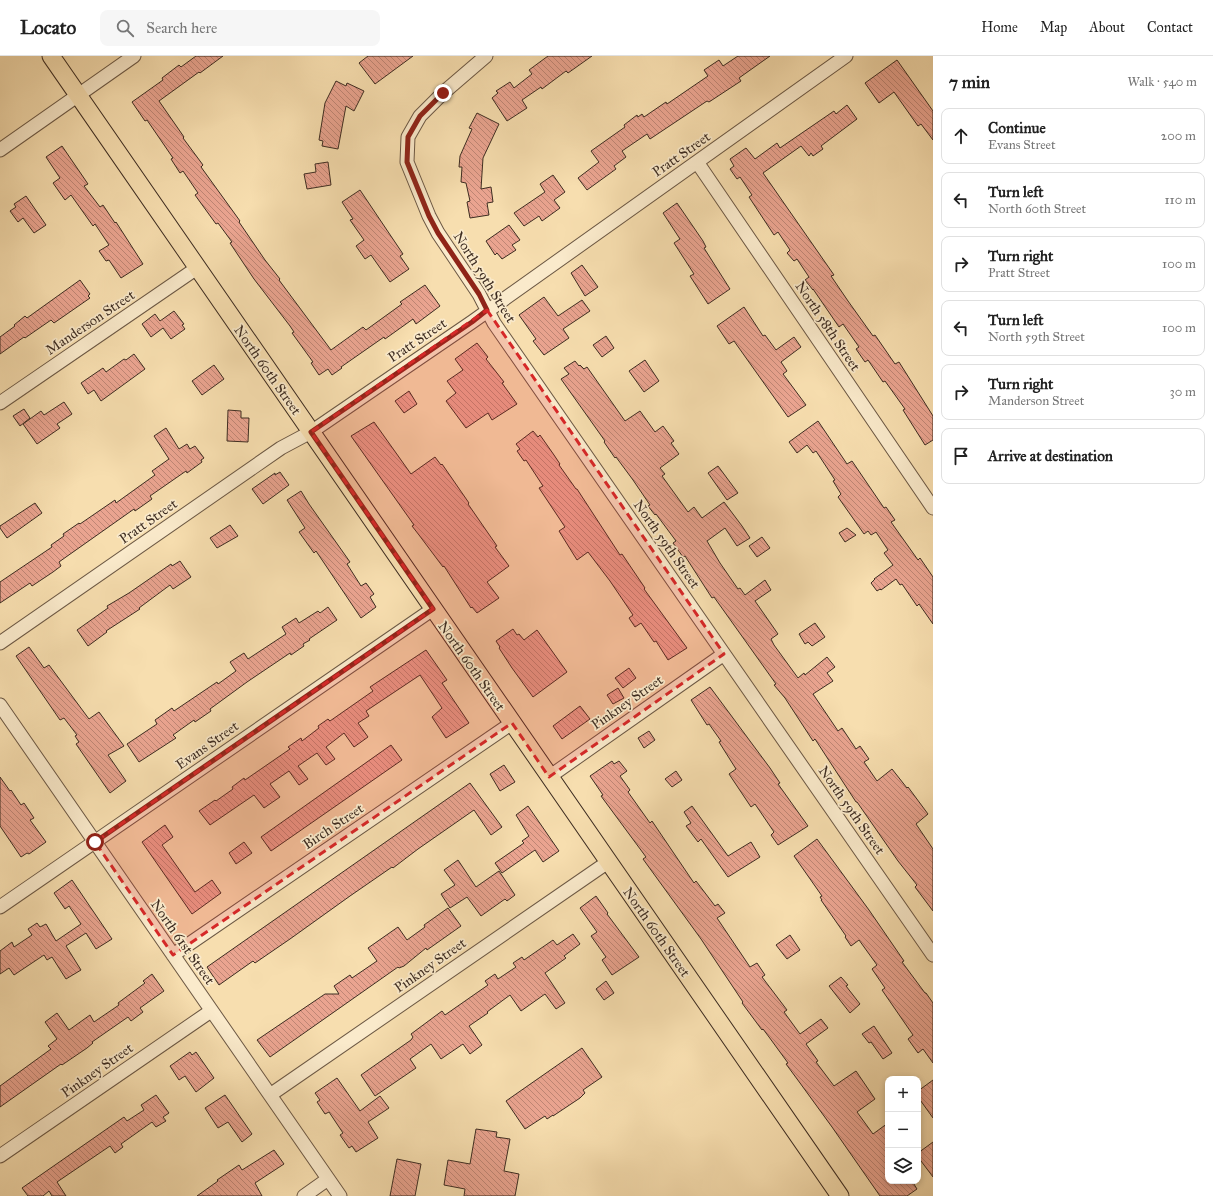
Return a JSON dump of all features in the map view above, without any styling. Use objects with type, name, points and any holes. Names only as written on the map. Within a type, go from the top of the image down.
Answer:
[{"type":"main road","name":"North 60th Street","points":[[51,56],[840,1196]]},
{"type":"street","points":[[0,150],[134,56]]},
{"type":"street","name":"North 59th Street","points":[[486,56],[443,93],[420,116],[408,137],[407,162],[426,209],[438,233],[479,294],[494,323],[933,955]]},
{"type":"street","name":"Pratt Street","points":[[0,643],[281,448],[311,432],[472,322],[846,56]]},
{"type":"street","name":"North 58th Street","points":[[697,162],[933,508]]},
{"type":"street","name":"Manderson Street","points":[[0,403],[197,268]]},
{"type":"street","name":"Evans Street","points":[[0,907],[433,609]]},
{"type":"street","name":"Pinkney Street","points":[[549,777],[724,654]]},
{"type":"street","name":"North 61st Street","points":[[0,705],[340,1196]]},
{"type":"street","name":"Birch Street","points":[[173,955],[512,723]]},
{"type":"street","name":"Pinkney Street","points":[[270,1095],[608,862]]},
{"type":"street","name":"Pinkney Street","points":[[0,1156],[211,1011]]},
{"type":"street","points":[[304,1196],[328,1179]]},
{"type":"highlighted area","points":[[487,310],[724,654],[549,777],[512,723],[173,955],[95,842],[433,609],[311,432]]},
{"type":"building","points":[[196,56],[223,56],[159,101],[203,165],[201,167],[240,221],[239,222],[265,260],[331,350],[363,327],[366,330],[402,304],[400,302],[425,285],[440,306],[416,324],[413,319],[385,339],[384,337],[332,375],[328,369],[319,375],[311,363],[313,362],[292,333],[294,332],[290,326],[254,279],[230,243],[232,242],[218,223],[216,224],[195,195],[198,193],[183,171],[180,173],[171,159],[173,158],[147,120],[145,121],[132,102],[163,80],[162,78],[179,65],[181,67]]},
{"type":"building","points":[[368,56],[413,56],[375,84],[359,63]]},
{"type":"building","points":[[548,56],[592,56],[568,73],[566,71],[542,89],[541,87],[522,100],[527,108],[507,121],[492,98],[498,93],[496,91],[510,82],[514,88],[532,74],[529,70]]},
{"type":"building","points":[[738,56],[770,56],[739,78],[741,81],[709,102],[707,101],[650,139],[647,134],[622,151],[626,157],[614,166],[616,169],[587,190],[578,178],[599,162],[591,151],[625,127],[624,125],[637,115],[638,117],[642,114],[644,117],[666,102],[667,104],[708,76],[704,70],[719,60],[723,66]]},
{"type":"building","points":[[897,60],[933,111],[933,140],[921,124],[918,126],[894,92],[879,103],[865,83]]},
{"type":"building","points":[[336,81],[346,86],[347,83],[364,91],[354,111],[346,106],[338,149],[322,146],[323,141],[319,140],[325,103]]},
{"type":"building","points":[[847,105],[857,119],[821,146],[823,149],[813,156],[811,153],[809,156],[801,146],[763,173],[834,275],[831,276],[848,301],[873,336],[875,335],[895,364],[899,362],[933,416],[933,440],[925,445],[903,410],[905,409],[885,381],[883,382],[868,360],[865,362],[856,349],[859,347],[843,324],[839,327],[813,289],[805,280],[809,277],[797,259],[794,261],[787,253],[790,250],[778,232],[774,235],[749,197],[752,195],[740,177],[737,179],[730,169],[734,166],[730,159],[746,148],[755,159],[777,143],[780,148],[834,111],[836,114]]},
{"type":"building","points":[[477,113],[499,124],[483,158],[481,189],[491,187],[493,202],[487,203],[489,215],[470,218],[467,202],[470,201],[466,183],[461,182],[462,167],[459,167],[460,156],[472,129],[469,128]]},
{"type":"building","points":[[62,146],[88,184],[84,186],[100,207],[103,205],[115,223],[116,222],[143,264],[121,278],[109,260],[106,261],[99,251],[109,245],[95,224],[93,226],[71,195],[65,200],[53,183],[60,178],[46,157]]},
{"type":"building","points":[[328,162],[331,185],[307,189],[304,174],[316,172],[315,164]]},
{"type":"building","points":[[553,175],[565,192],[554,200],[560,208],[542,221],[539,216],[524,226],[514,213],[545,192],[540,184]]},
{"type":"building","points":[[360,190],[403,254],[400,256],[409,269],[390,282],[371,255],[365,259],[356,246],[364,240],[350,220],[353,219],[342,202]]},
{"type":"building","points":[[26,196],[46,225],[34,233],[23,218],[18,222],[10,211],[16,207],[14,204]]},
{"type":"building","points":[[677,203],[703,241],[706,247],[704,248],[730,289],[708,304],[690,276],[694,274],[674,243],[680,239],[663,213]]},
{"type":"building","points":[[509,225],[520,240],[512,245],[516,250],[502,259],[497,253],[495,255],[486,241]]},
{"type":"building","points":[[582,265],[598,287],[585,296],[571,273]]},
{"type":"building","points":[[80,280],[90,294],[88,296],[90,298],[54,323],[51,320],[0,354],[0,337],[15,326],[14,325],[25,316],[27,318]]},
{"type":"building","points":[[544,297],[558,316],[582,300],[590,311],[563,329],[569,338],[544,355],[533,341],[536,339],[519,315]]},
{"type":"building","points":[[744,307],[763,336],[765,335],[776,350],[794,337],[801,347],[781,362],[787,371],[783,374],[806,405],[788,417],[734,341],[729,344],[717,326]]},
{"type":"building","points":[[174,311],[184,324],[182,325],[185,329],[171,339],[163,328],[151,337],[142,324],[155,314],[160,321]]},
{"type":"building","points":[[606,336],[614,348],[602,357],[593,345]]},
{"type":"building","points":[[477,343],[488,357],[486,359],[504,382],[502,383],[517,404],[492,420],[488,413],[466,428],[446,401],[456,393],[447,381],[463,370],[455,359]]},
{"type":"building","points":[[134,354],[145,369],[101,401],[94,390],[88,394],[81,383],[103,368],[106,372],[124,359],[126,360]]},
{"type":"building","points":[[645,360],[659,381],[644,392],[629,371]]},
{"type":"building","points":[[575,361],[584,369],[587,367],[625,421],[640,411],[655,432],[663,426],[674,441],[671,443],[679,454],[660,468],[665,474],[662,476],[688,512],[694,507],[702,518],[724,502],[742,526],[750,538],[737,546],[725,528],[707,541],[738,589],[740,588],[745,595],[765,580],[771,590],[755,601],[778,634],[771,639],[774,645],[798,678],[804,673],[805,675],[827,657],[835,667],[827,673],[833,681],[813,694],[838,731],[842,728],[856,749],[860,746],[869,759],[864,762],[877,781],[892,769],[907,788],[908,787],[928,814],[916,824],[933,849],[933,911],[915,887],[917,885],[856,802],[815,739],[813,741],[785,698],[774,685],[776,684],[714,597],[712,598],[685,556],[683,557],[673,543],[676,541],[656,514],[655,515],[648,506],[650,505],[633,480],[616,457],[615,458],[604,442],[605,441],[561,379],[569,374],[564,368]]},
{"type":"building","points":[[214,365],[224,379],[202,395],[192,381]]},
{"type":"building","points":[[409,391],[417,404],[404,413],[395,401]]},
{"type":"building","points":[[64,402],[72,414],[57,424],[60,428],[37,444],[23,424],[41,411],[44,415]]},
{"type":"building","points":[[24,409],[30,418],[20,426],[13,416]]},
{"type":"building","points":[[228,410],[241,411],[241,418],[249,418],[248,442],[227,441]]},
{"type":"building","points":[[818,421],[847,464],[852,461],[884,508],[886,507],[895,520],[891,522],[918,560],[920,558],[933,577],[933,624],[919,604],[917,606],[902,584],[900,585],[896,579],[881,590],[880,589],[877,591],[871,583],[893,565],[884,553],[888,550],[876,532],[871,535],[868,531],[864,534],[838,497],[841,494],[833,481],[835,480],[816,451],[813,453],[807,445],[797,453],[789,442]]},
{"type":"building","points":[[374,422],[411,474],[435,457],[441,465],[442,464],[497,546],[495,547],[509,566],[487,582],[499,598],[477,613],[472,607],[471,608],[444,566],[443,567],[412,526],[414,525],[351,436]]},
{"type":"building","points":[[166,428],[179,449],[187,444],[190,449],[195,446],[204,458],[201,460],[202,462],[187,473],[186,471],[150,496],[152,499],[135,511],[134,509],[59,562],[61,566],[53,572],[32,586],[30,583],[0,603],[0,582],[52,547],[51,545],[64,536],[63,534],[115,500],[116,503],[155,475],[152,471],[169,459],[154,436]]},
{"type":"building","points":[[533,431],[538,437],[540,435],[620,555],[622,554],[645,588],[644,589],[687,648],[668,660],[656,641],[654,642],[641,623],[635,627],[629,618],[633,615],[588,552],[577,560],[559,531],[565,527],[539,488],[543,486],[526,460],[524,461],[517,451],[520,449],[516,444]]},
{"type":"building","points":[[718,466],[738,493],[727,500],[708,473]]},
{"type":"building","points":[[280,472],[289,485],[263,504],[252,489],[275,473],[275,475]]},
{"type":"building","points":[[301,491],[350,562],[347,564],[361,586],[366,583],[374,594],[370,597],[376,607],[361,618],[316,551],[314,553],[299,532],[305,528],[287,500]]},
{"type":"building","points":[[35,503],[42,513],[7,538],[0,526]]},
{"type":"building","points":[[230,525],[238,536],[217,548],[210,538]]},
{"type":"building","points":[[847,528],[856,535],[845,542],[839,533]]},
{"type":"building","points":[[762,537],[770,548],[757,557],[749,546]]},
{"type":"building","points":[[180,561],[191,577],[173,589],[170,585],[139,608],[140,609],[106,631],[107,632],[88,646],[77,630],[108,608],[107,606],[129,593],[171,564],[172,566]]},
{"type":"building","points":[[328,607],[337,620],[309,639],[310,640],[303,644],[304,646],[291,655],[290,653],[247,682],[210,709],[211,711],[195,722],[194,720],[173,735],[176,738],[139,762],[127,744],[157,724],[155,720],[172,708],[174,711],[236,671],[230,662],[244,653],[248,659],[286,634],[282,627],[296,618],[299,623],[318,611],[320,613]]},
{"type":"building","points":[[815,623],[825,637],[812,646],[808,642],[805,644],[799,634]]},
{"type":"building","points":[[513,629],[517,635],[519,634],[524,640],[537,630],[567,672],[533,697],[512,668],[496,641]]},
{"type":"building","points":[[29,647],[44,668],[49,665],[89,719],[99,712],[124,746],[108,755],[126,781],[110,793],[76,744],[79,742],[75,736],[77,735],[64,718],[60,720],[16,656]]},
{"type":"building","points":[[426,650],[447,680],[442,683],[469,723],[446,738],[432,717],[442,708],[420,675],[366,711],[369,716],[358,723],[368,737],[354,747],[344,733],[326,747],[335,759],[326,765],[317,753],[298,766],[308,779],[299,785],[289,771],[270,784],[280,797],[264,808],[254,795],[210,825],[199,811],[233,789],[232,787],[244,778],[245,780],[290,749],[288,747],[301,738],[302,741],[328,719],[330,721],[373,691],[370,687]]},
{"type":"building","points":[[629,668],[636,678],[623,688],[615,678]]},
{"type":"building","points":[[710,687],[770,768],[780,783],[778,784],[808,826],[778,845],[771,835],[774,832],[755,804],[751,807],[729,774],[736,769],[719,742],[721,741],[709,724],[707,725],[691,700]]},
{"type":"building","points":[[618,688],[624,698],[613,704],[607,695]]},
{"type":"building","points":[[580,706],[590,719],[562,739],[553,726]]},
{"type":"building","points":[[649,731],[655,740],[644,748],[638,738]]},
{"type":"building","points":[[391,745],[402,760],[271,851],[261,837]]},
{"type":"building","points":[[612,761],[614,764],[619,761],[627,771],[620,776],[630,790],[628,792],[650,823],[652,821],[694,883],[696,881],[715,906],[718,904],[725,913],[717,918],[750,967],[757,963],[765,975],[762,977],[787,1010],[784,1012],[800,1034],[821,1019],[828,1028],[806,1044],[818,1061],[816,1062],[834,1086],[856,1071],[875,1099],[857,1112],[873,1134],[885,1125],[885,1184],[914,1184],[917,1189],[907,1196],[880,1196],[786,1064],[788,1063],[742,1003],[743,1002],[701,939],[643,859],[646,857],[601,796],[603,795],[590,776]]},
{"type":"building","points":[[504,765],[515,782],[500,791],[490,774]]},
{"type":"building","points":[[676,771],[682,780],[672,787],[665,779]]},
{"type":"building","points":[[0,777],[21,805],[24,803],[34,818],[30,820],[46,842],[29,854],[27,853],[21,857],[0,826]]},
{"type":"building","points":[[470,783],[502,827],[491,835],[474,810],[290,939],[255,963],[253,961],[219,985],[207,967]]},
{"type":"building","points":[[528,806],[559,851],[543,862],[535,850],[502,873],[495,863],[524,843],[522,841],[529,836],[516,815]]},
{"type":"building","points":[[692,806],[728,856],[751,842],[760,857],[728,877],[701,839],[698,842],[686,826],[691,823],[684,812]]},
{"type":"building","points":[[165,825],[173,837],[162,845],[195,892],[212,880],[221,893],[192,914],[142,842]]},
{"type":"building","points":[[817,839],[869,910],[904,961],[902,962],[933,1003],[933,1063],[923,1049],[918,1053],[908,1039],[913,1035],[882,990],[885,988],[872,969],[877,965],[859,940],[851,946],[845,937],[846,936],[821,900],[820,897],[822,896],[794,856]]},
{"type":"building","points":[[244,842],[252,853],[236,864],[229,853]]},
{"type":"building","points":[[458,860],[476,887],[499,871],[515,895],[507,901],[505,899],[481,916],[467,897],[450,908],[441,894],[455,885],[444,870]]},
{"type":"building","points":[[72,880],[112,939],[96,949],[86,933],[66,946],[81,970],[66,979],[52,957],[47,960],[44,955],[14,975],[9,968],[0,974],[0,951],[12,942],[14,947],[32,935],[28,929],[37,923],[40,927],[46,924],[56,941],[81,924],[69,906],[65,909],[54,893]]},
{"type":"building","points":[[596,896],[608,913],[607,914],[639,957],[612,975],[602,960],[606,957],[591,936],[597,932],[580,908]]},
{"type":"building","points":[[448,908],[461,926],[427,950],[426,948],[404,966],[398,967],[270,1057],[257,1040],[325,994],[339,994],[334,986],[350,975],[352,978],[377,961],[368,948],[398,927],[407,940],[425,927],[424,925]]},
{"type":"building","points":[[573,934],[580,944],[564,956],[566,958],[545,973],[565,1003],[556,1009],[545,994],[521,1011],[510,995],[469,1026],[482,1045],[470,1054],[463,1044],[441,1059],[431,1044],[410,1059],[416,1068],[375,1096],[361,1075],[411,1040],[413,1037],[411,1034],[442,1011],[445,1015],[488,985],[485,981],[495,974],[498,979],[516,967],[513,963],[522,957],[524,960],[553,940],[557,945]]},
{"type":"building","points":[[790,935],[800,950],[787,959],[776,945]]},
{"type":"building","points":[[152,974],[164,991],[140,1008],[143,1012],[131,1021],[128,1017],[92,1042],[93,1043],[87,1048],[62,1065],[61,1064],[0,1107],[0,1086],[51,1049],[48,1046],[57,1039],[45,1022],[57,1013],[69,1030],[90,1015],[94,1022],[119,1005],[118,1003],[145,983],[143,981]]},
{"type":"building","points":[[841,977],[860,1004],[850,1013],[829,986]]},
{"type":"building","points":[[606,981],[614,993],[604,1000],[596,989]]},
{"type":"building","points":[[874,1026],[892,1053],[883,1059],[871,1042],[869,1043],[862,1034]]},
{"type":"building","points":[[582,1048],[602,1077],[583,1090],[585,1093],[580,1098],[553,1116],[547,1119],[545,1116],[525,1129],[506,1101]]},
{"type":"building","points":[[190,1052],[192,1055],[196,1052],[214,1078],[196,1092],[185,1076],[179,1080],[170,1066]]},
{"type":"building","points":[[337,1078],[360,1111],[380,1096],[389,1108],[368,1122],[378,1138],[356,1152],[352,1146],[349,1148],[340,1135],[343,1133],[329,1112],[325,1114],[317,1102],[320,1100],[315,1093]]},
{"type":"building","points":[[933,1080],[933,1118],[921,1101],[921,1089]]},
{"type":"building","points":[[156,1095],[169,1113],[163,1117],[166,1121],[156,1127],[152,1122],[121,1144],[123,1147],[115,1153],[110,1146],[57,1182],[66,1196],[52,1196],[49,1191],[43,1196],[28,1196],[22,1188],[124,1117],[127,1121],[144,1110],[141,1105]]},
{"type":"building","points":[[225,1095],[252,1134],[242,1142],[228,1122],[218,1128],[205,1108]]},
{"type":"building","points":[[476,1129],[497,1132],[496,1137],[510,1139],[504,1171],[519,1174],[515,1196],[464,1196],[465,1189],[444,1185],[448,1160],[470,1164]]},
{"type":"building","points":[[933,1142],[933,1177],[921,1161],[921,1151]]},
{"type":"building","points":[[274,1150],[284,1164],[255,1183],[262,1196],[197,1196],[239,1165],[242,1170]]},
{"type":"building","points":[[397,1159],[421,1164],[415,1196],[390,1196]]},
{"type":"route","points":[[95,842],[433,609],[311,432],[472,322],[487,310],[479,294],[438,233],[419,195],[407,162],[408,137],[420,116],[443,93]]}]
